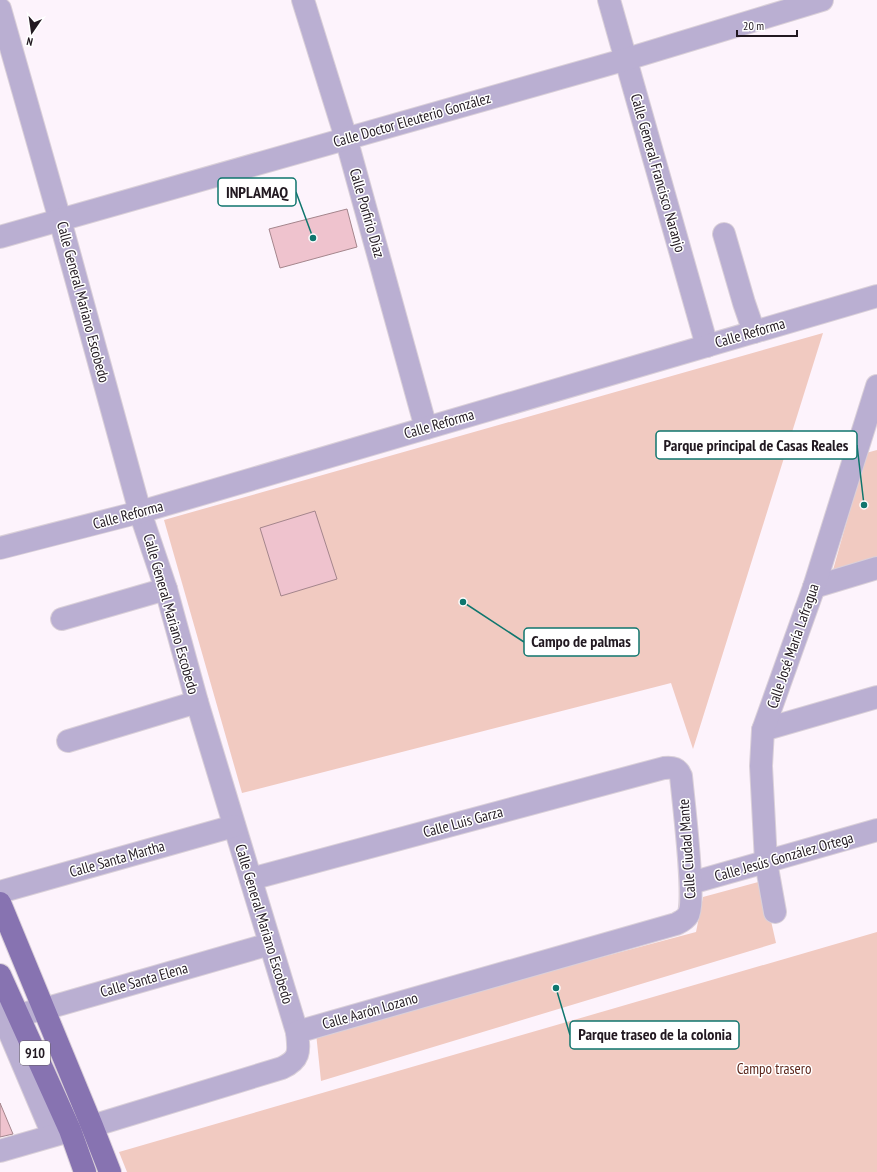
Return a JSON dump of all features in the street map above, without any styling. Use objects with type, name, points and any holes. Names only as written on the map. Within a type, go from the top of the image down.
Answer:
[{"type":"main road","name":"910","points":[[0,903],[110,1172]]},
{"type":"main road","name":"910","points":[[0,975],[5,1016],[61,1133],[85,1172]]},
{"type":"street","name":"Calle Porfirio Díaz","points":[[303,0],[346,138],[426,428]]},
{"type":"street","name":"Calle General Francisco Naranjo","points":[[609,0],[707,346]]},
{"type":"street","name":"Calle Doctor Eleuterio González","points":[[0,237],[626,59],[822,0]]},
{"type":"street","name":"Calle General Mariano Escobedo","points":[[0,9],[60,220],[140,512],[166,589],[197,702],[297,1032]]},
{"type":"street","points":[[724,234],[754,332]]},
{"type":"street","name":"Calle Reforma","points":[[0,548],[140,512],[877,296]]},
{"type":"street","name":"Calle José María Lafragua","points":[[776,912],[766,862],[761,766],[764,730],[814,587],[867,444],[877,386]]},
{"type":"street","points":[[814,587],[877,568]]},
{"type":"street","points":[[62,619],[166,589]]},
{"type":"street","points":[[764,730],[877,697]]},
{"type":"street","points":[[68,741],[197,702]]},
{"type":"street","name":"Calle Luis Garza","points":[[251,879],[664,768],[676,769]]},
{"type":"street","name":"Calle Ciudad Mante","points":[[676,769],[681,776],[691,907],[689,915],[684,920],[676,924]]},
{"type":"street","name":"Calle Santa Martha","points":[[0,892],[234,826]]},
{"type":"street","name":"Calle Jesús González Ortega","points":[[690,883],[877,830]]},
{"type":"street","name":"Calle Aarón Lozano","points":[[297,1032],[676,924]]},
{"type":"street","name":"Calle Santa Elena","points":[[5,1016],[44,1009],[270,944]]},
{"type":"street","points":[[92,1126],[282,1068],[291,1063],[297,1056],[297,1032]]},
{"type":"street","points":[[0,1151],[61,1133]]},
{"type":"green space","points":[[823,333],[693,749],[671,683],[242,793],[164,520]]},
{"type":"green space","points":[[877,450],[877,557],[833,570],[866,453]]},
{"type":"green space","points":[[762,881],[776,943],[321,1081],[316,1033],[696,932],[703,897]]},
{"type":"green space","name":"Campo trasero","points":[[877,932],[877,1172],[127,1172],[119,1152]]},
{"type":"building","points":[[347,209],[357,247],[280,268],[269,229]]},
{"type":"building","points":[[315,511],[337,579],[281,596],[260,528]]},
{"type":"building","points":[[0,1103],[13,1134],[0,1137]]},
{"type":"place","name":"INPLAMAQ","points":[[313,238]]},
{"type":"place","name":"Parque principal de Casas Reales","points":[[864,505]]},
{"type":"place","name":"Campo de palmas","points":[[463,602]]},
{"type":"place","name":"Parque traseo de la colonia","points":[[556,988]]}]
